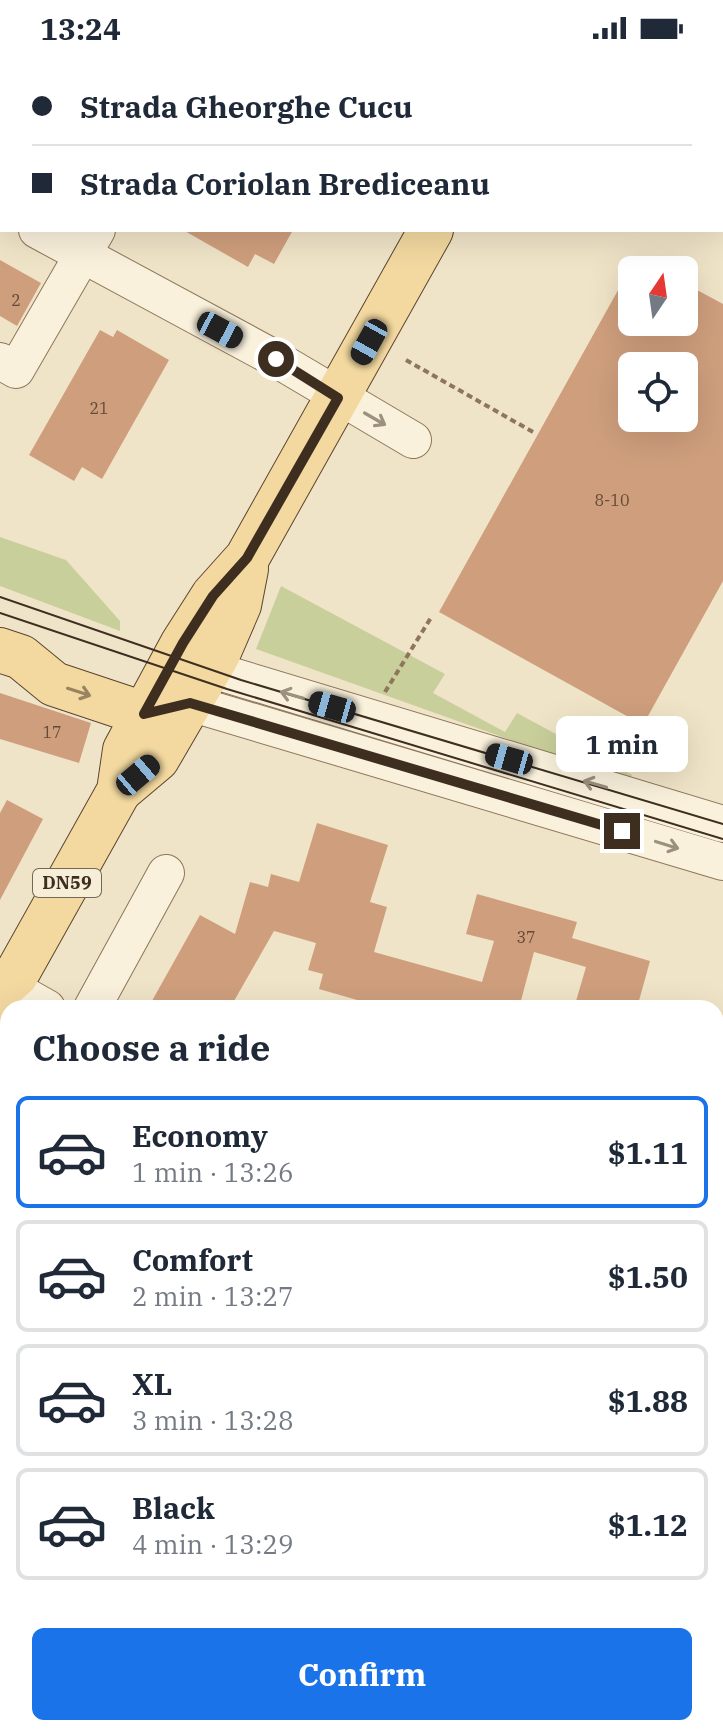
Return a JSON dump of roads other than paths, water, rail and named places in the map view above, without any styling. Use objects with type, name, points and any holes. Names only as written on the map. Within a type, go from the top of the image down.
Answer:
[{"type":"main road","name":"DN59","points":[[16,999],[119,791],[125,750],[175,694],[239,605],[247,558],[430,232]]},
{"type":"main road","points":[[10,654],[54,684],[175,694]]},
{"type":"street","points":[[45,232],[89,243],[338,398],[413,440]]},
{"type":"street","points":[[0,361],[16,370],[89,243]]},
{"type":"street","points":[[175,694],[723,824]]},
{"type":"street","points":[[175,694],[723,862]]},
{"type":"street","points":[[96,1000],[166,873]]},
{"type":"tram line","points":[[0,597],[241,680],[723,824]]},
{"type":"tram line","points":[[0,613],[227,689],[723,839]]}]
